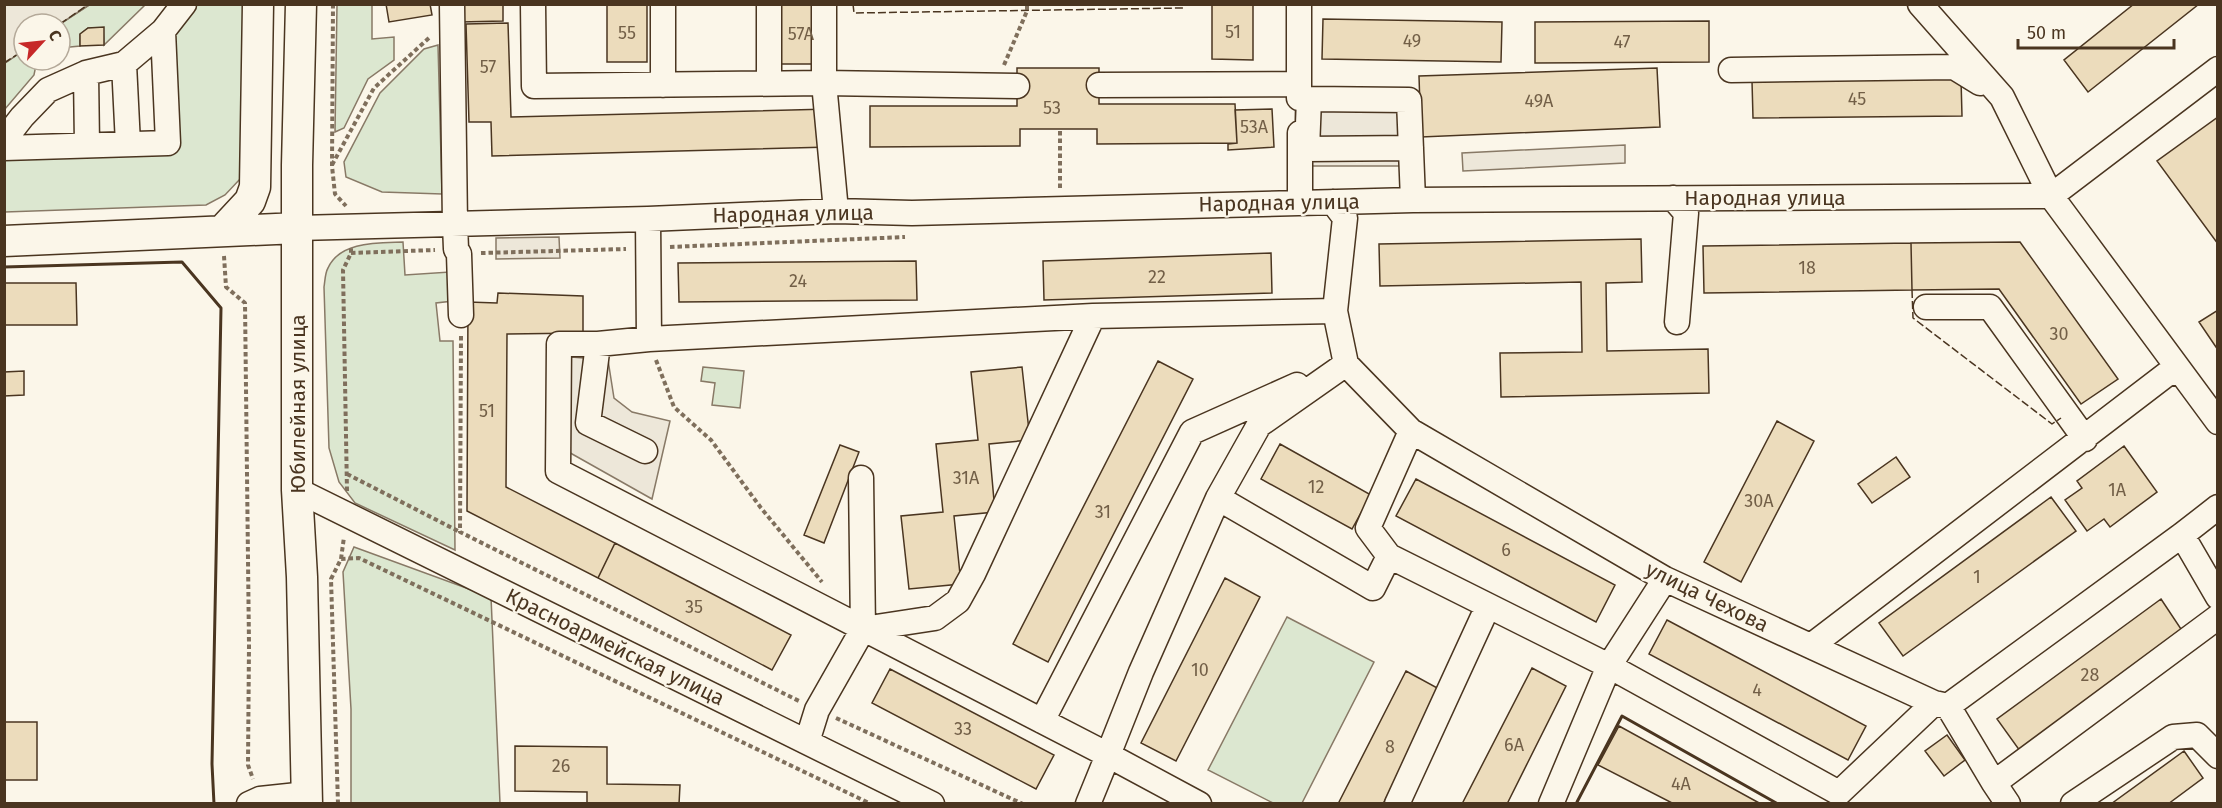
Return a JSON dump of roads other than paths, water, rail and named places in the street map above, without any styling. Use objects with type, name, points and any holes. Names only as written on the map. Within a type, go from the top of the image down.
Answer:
[{"type":"main road","points":[[223,230],[250,201],[255,187],[258,4]]},
{"type":"main road","name":"Юбилейная улица","points":[[301,4],[297,165],[297,490],[302,577],[307,799]]},
{"type":"main road","points":[[4,241],[298,228]]},
{"type":"street","points":[[4,140],[48,90],[86,73],[124,64],[163,31],[184,4]]},
{"type":"street","points":[[533,4],[534,86],[770,83],[1006,86]]},
{"type":"street","points":[[663,4],[663,85]]},
{"type":"street","points":[[769,4],[770,83]]},
{"type":"street","points":[[824,4],[824,83],[836,211]]},
{"type":"street","points":[[1299,4],[1300,203]]},
{"type":"street","points":[[1920,4],[2002,97],[2051,196],[2217,422]]},
{"type":"street","points":[[452,12],[455,224],[460,315]]},
{"type":"street","points":[[4,148],[168,143],[163,31]]},
{"type":"street","points":[[124,64],[128,144]]},
{"type":"street","points":[[1731,70],[1954,67],[2002,97]]},
{"type":"street","points":[[2051,196],[2217,69]]},
{"type":"street","points":[[86,73],[87,145]]},
{"type":"street","points":[[1099,85],[1299,84]]},
{"type":"street","points":[[1411,148],[1413,200]]},
{"type":"street","name":"Народная улица","points":[[298,228],[648,219],[836,211],[912,213],[1413,200],[2051,196]]},
{"type":"street","points":[[1673,198],[1686,213],[1677,322]]},
{"type":"street","points":[[1333,202],[1345,218],[1335,311],[1346,364]]},
{"type":"street","points":[[648,219],[649,339]]},
{"type":"street","points":[[1926,307],[1990,307],[2085,439]]},
{"type":"street","points":[[1199,804],[558,471],[559,344],[598,344],[649,339],[1093,316],[1335,311]]},
{"type":"street","points":[[863,629],[935,618],[958,602],[974,574],[1093,316]]},
{"type":"street","points":[[598,344],[588,423],[645,451]]},
{"type":"street","points":[[1088,804],[1141,672],[1218,498],[1259,425],[1346,364]]},
{"type":"street","points":[[1042,722],[1192,432],[1346,364]]},
{"type":"street","name":"улица Чехова","points":[[1346,364],[1412,431],[1665,579],[1941,704]]},
{"type":"street","points":[[1811,646],[2085,439],[2167,374],[2180,371]]},
{"type":"street","points":[[1412,431],[1368,528],[1389,556],[1609,666],[1845,798],[1941,704],[2182,535],[2217,507]]},
{"type":"street","points":[[807,742],[817,710],[863,629],[861,478]]},
{"type":"street","name":"Красноармейская улица","points":[[297,490],[932,804]]},
{"type":"street","points":[[1218,498],[1373,588],[1389,556]]},
{"type":"street","points":[[2182,535],[2217,597]]},
{"type":"street","points":[[1551,804],[1609,666],[1665,579]]},
{"type":"street","points":[[1397,804],[1488,606]]},
{"type":"street","points":[[1994,783],[2217,617]]},
{"type":"street","points":[[1941,704],[2008,804]]},
{"type":"street","points":[[2073,804],[2173,737],[2197,735],[2217,756]]},
{"type":"street","points":[[255,801],[307,799]]}]
